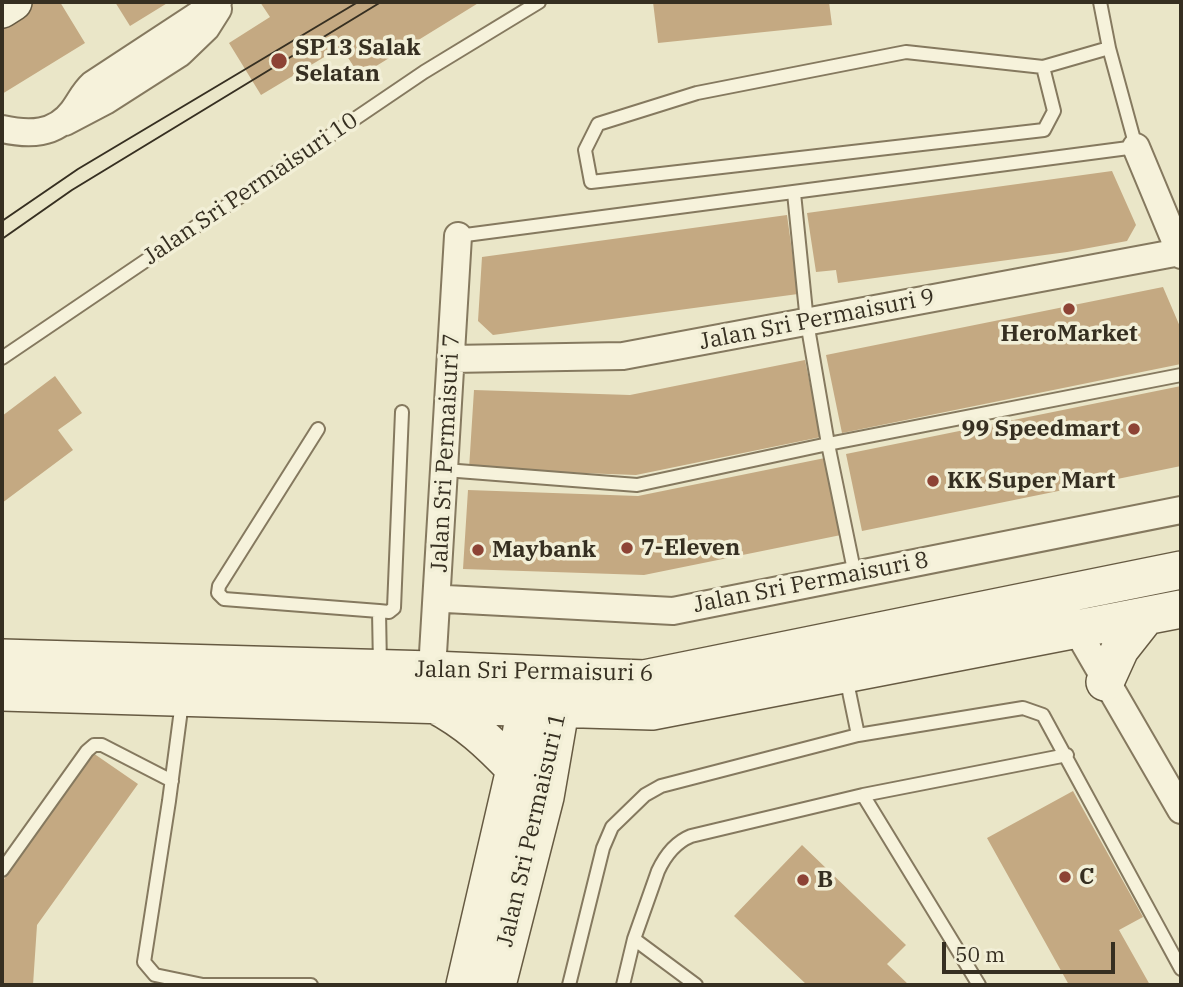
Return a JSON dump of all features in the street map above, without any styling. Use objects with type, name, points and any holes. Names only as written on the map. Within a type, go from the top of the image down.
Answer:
[{"type":"street","points":[[2,9],[13,2]]},
{"type":"street","points":[[64,122],[83,93],[93,84],[218,2]]},
{"type":"street","points":[[2,129],[23,134],[44,131],[105,101],[180,54],[206,28],[223,2]]},
{"type":"street","points":[[1136,147],[1181,254]]},
{"type":"street","name":"Jalan Sri Permaisuri 7","points":[[432,687],[458,236]]},
{"type":"street","name":"Jalan Sri Permaisuri 9","points":[[451,359],[623,356],[1181,254]]},
{"type":"street","name":"Jalan Sri Permaisuri 8","points":[[437,602],[446,600],[673,611],[1181,510]]},
{"type":"street","name":"Jalan Sri Permaisuri 6","points":[[546,691],[644,679],[1181,570]]},
{"type":"street","points":[[1057,597],[1181,810]]},
{"type":"street","name":"Jalan Sri Permaisuri 6","points":[[2,692],[183,698],[432,687],[546,691],[652,711],[1181,608]]},
{"type":"street","points":[[1105,682],[1120,649],[1146,616]]},
{"type":"street","name":"Jalan Sri Permaisuri 6","points":[[2,658],[380,668],[432,687]]},
{"type":"street","points":[[432,687],[515,769]]},
{"type":"street","name":"Jalan Sri Permaisuri 1","points":[[465,985],[515,769],[546,691]]},
{"type":"street","name":"Jalan Sri Permaisuri 1","points":[[497,985],[545,797],[557,736],[546,691]]},
{"type":"street","points":[[545,797],[569,754],[584,739],[598,728],[652,711]]},
{"type":"lane","name":"Jalan Sri Permaisuri 10","points":[[2,358],[424,72],[539,2]]},
{"type":"lane","points":[[458,236],[1136,147],[1109,48],[1100,2]]},
{"type":"lane","points":[[1042,67],[1054,111],[1044,130],[590,182],[585,150],[598,124],[697,93],[906,52],[1042,67],[1109,48]]},
{"type":"lane","points":[[794,193],[807,322],[828,444],[855,575]]},
{"type":"lane","points":[[445,470],[636,485],[828,444],[1181,375]]},
{"type":"lane","points":[[318,429],[219,586],[218,593],[224,599],[389,612],[394,608],[402,412]]},
{"type":"lane","points":[[379,611],[380,668]]},
{"type":"lane","points":[[845,673],[858,735]]},
{"type":"lane","points":[[183,698],[144,962],[155,975],[203,985],[311,985]]},
{"type":"lane","points":[[569,985],[603,848],[612,827],[645,795],[661,786],[858,735],[1023,708],[1043,715],[1181,969]]},
{"type":"lane","points":[[2,870],[94,745],[102,746],[172,781]]},
{"type":"lane","points":[[623,985],[658,871],[663,861],[682,840],[863,795],[1067,755]]},
{"type":"lane","points":[[863,795],[979,985]]},
{"type":"lane","points":[[635,939],[696,985]]},
{"type":"building","points":[[23,2],[60,2],[85,43],[2,94],[2,15]]},
{"type":"building","points":[[115,2],[169,2],[130,26]]},
{"type":"building","name":"SP13 Salak Selatan","points":[[260,2],[480,2],[360,76],[341,47],[261,95],[229,43],[270,17]]},
{"type":"building","points":[[653,2],[829,2],[832,25],[658,43]]},
{"type":"building","points":[[1112,171],[1136,225],[1127,241],[1067,252],[838,283],[836,270],[816,272],[807,213]]},
{"type":"building","points":[[787,215],[798,294],[493,335],[478,321],[482,257]]},
{"type":"building","points":[[1163,287],[1181,329],[1181,364],[842,433],[826,355]]},
{"type":"building","points":[[805,360],[821,437],[636,475],[469,469],[474,390],[630,395]]},
{"type":"building","points":[[55,376],[82,413],[58,430],[73,450],[2,503],[2,416]]},
{"type":"building","points":[[1181,386],[1181,466],[862,531],[846,454]]},
{"type":"building","points":[[825,458],[841,535],[644,575],[463,569],[468,490],[638,496]]},
{"type":"building","points":[[93,753],[138,784],[37,925],[33,985],[2,985],[2,882]]},
{"type":"building","name":"C","points":[[1073,791],[1143,917],[1119,930],[1150,985],[1069,985],[987,838]]},
{"type":"building","name":"B","points":[[802,845],[906,945],[887,964],[909,985],[807,985],[734,916]]},
{"type":"tram line","points":[[2,221],[78,169],[358,2]]},
{"type":"tram line","points":[[2,239],[72,190],[381,2]]},
{"type":"place","name":"SP13 Salak Selatan","points":[[279,61]]},
{"type":"place","name":"HeroMarket","points":[[1069,309]]},
{"type":"place","name":"99 Speedmart","points":[[1134,429]]},
{"type":"place","name":"KK Super Mart","points":[[933,481]]},
{"type":"place","name":"7-Eleven","points":[[627,548]]},
{"type":"place","name":"Maybank","points":[[478,550]]},
{"type":"place","name":"C","points":[[1065,877]]},
{"type":"place","name":"B","points":[[803,880]]}]
